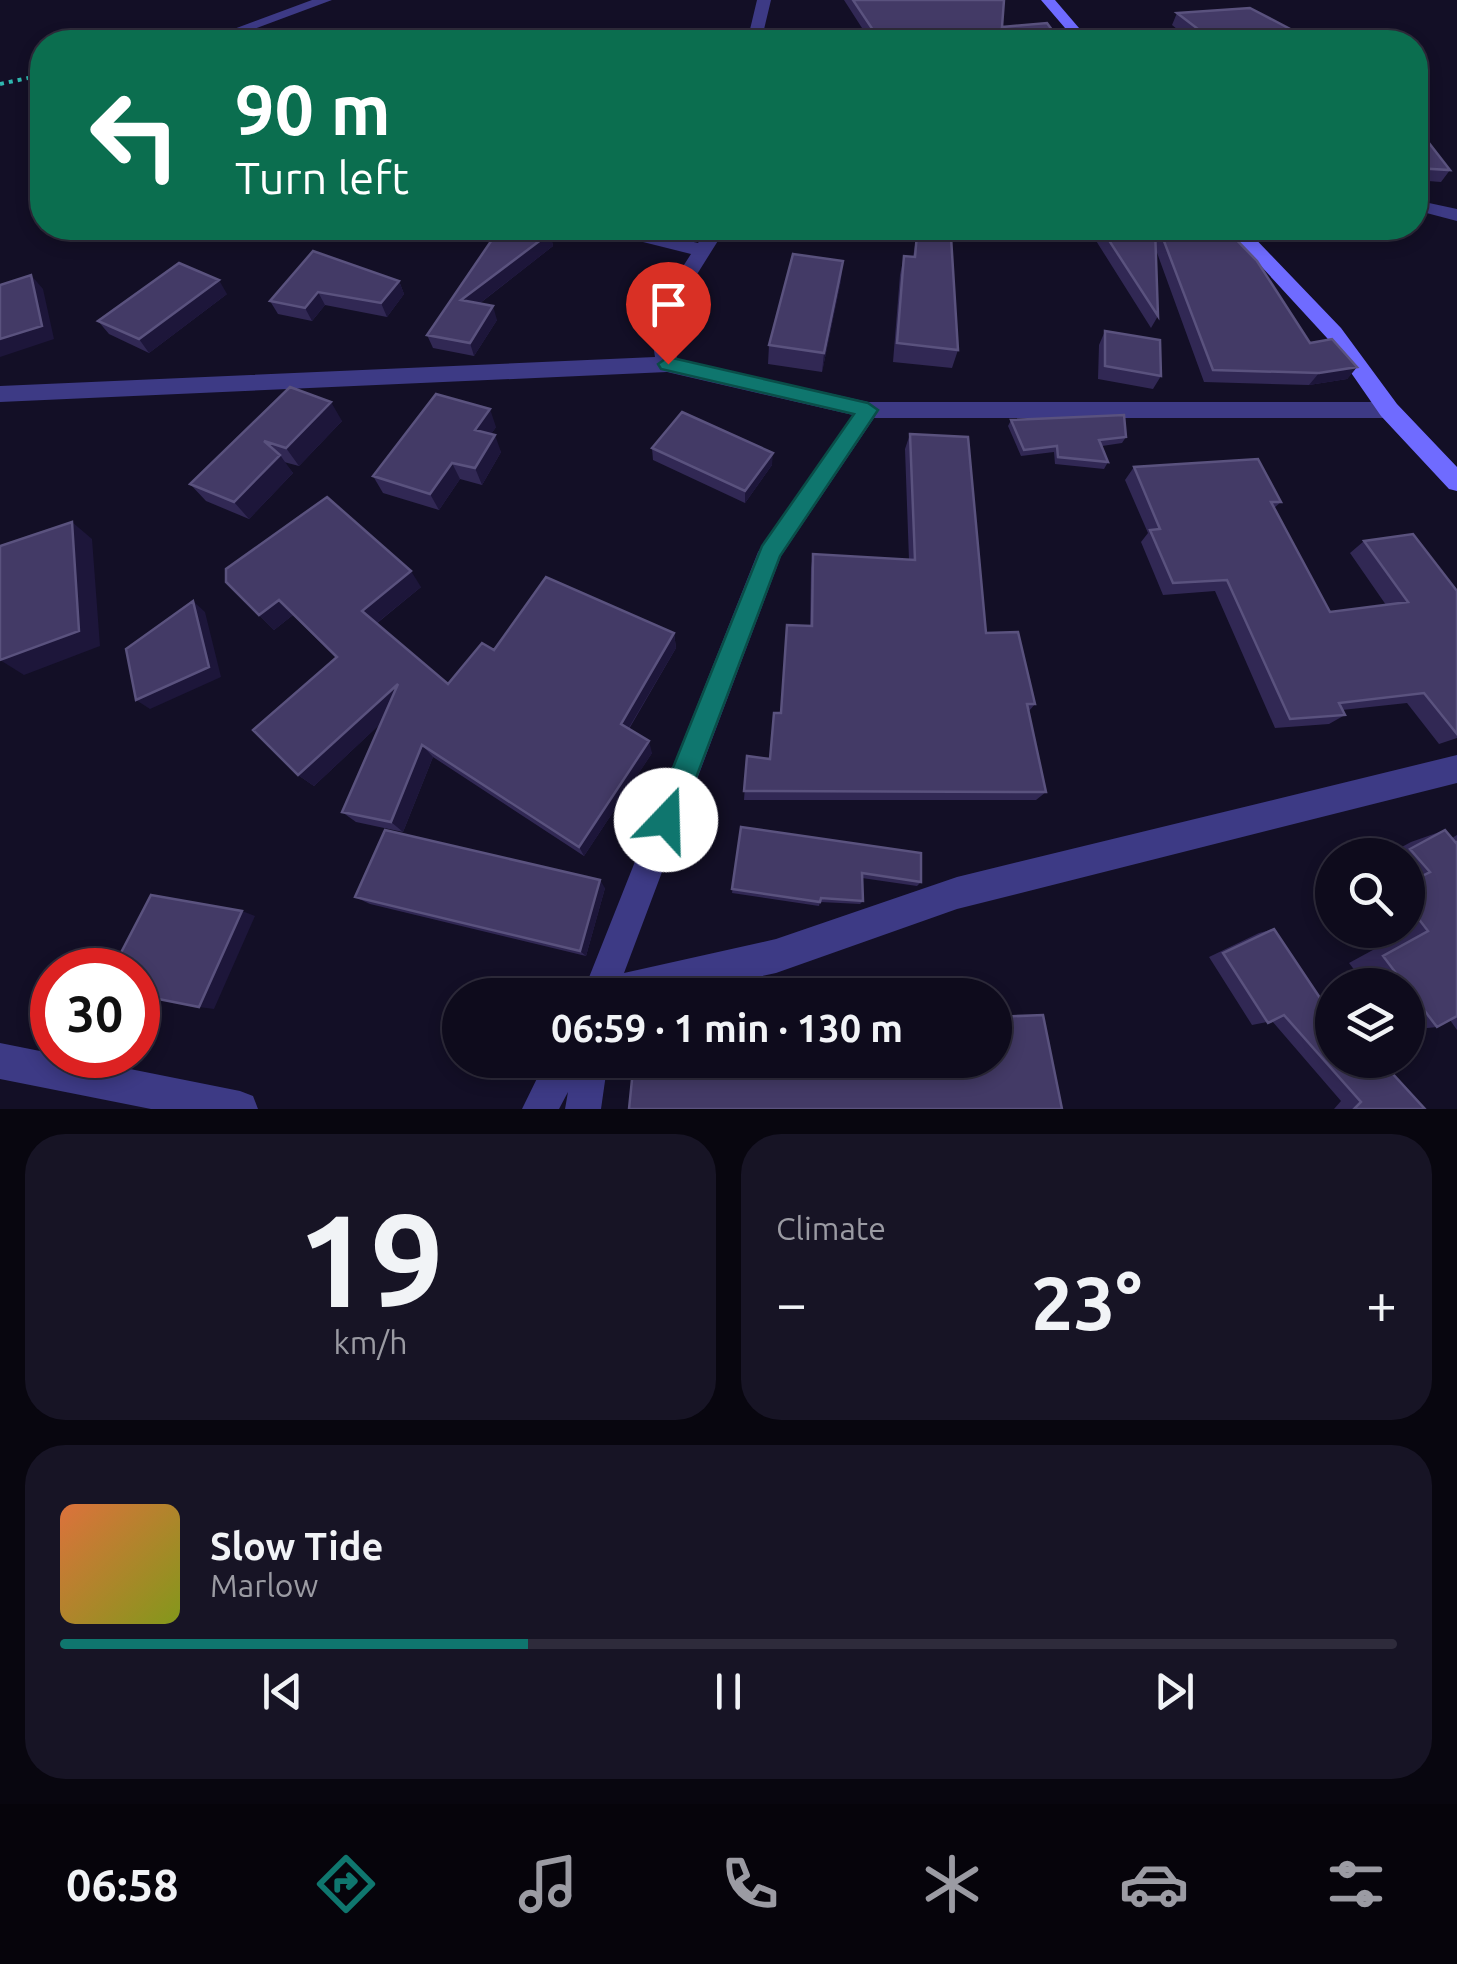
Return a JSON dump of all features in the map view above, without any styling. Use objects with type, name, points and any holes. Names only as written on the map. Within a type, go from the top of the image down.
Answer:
[{"type":"street","points":[[240,30],[325,0]]},
{"type":"street","points":[[757,30],[764,0]]},
{"type":"street","points":[[1048,0],[1074,30]]},
{"type":"street","points":[[1428,208],[1457,215]]},
{"type":"street","points":[[660,240],[701,250]]},
{"type":"street","points":[[668,364],[660,319],[708,240]]},
{"type":"street","points":[[1246,240],[1334,334],[1388,410],[1457,482]]},
{"type":"street","points":[[0,394],[668,364],[868,410],[1388,410]]},
{"type":"street","points":[[607,978],[770,552],[868,410]]},
{"type":"street","points":[[677,978],[776,956],[958,893],[1457,769]]},
{"type":"street","points":[[0,1060],[240,1109]]},
{"type":"street","points":[[540,1109],[556,1078]]},
{"type":"street","points":[[584,1109],[588,1078]]},
{"type":"path","points":[[0,84],[30,78]]},
{"type":"building","points":[[853,0],[1004,0],[1002,27],[1047,23],[1052,30],[873,30]]},
{"type":"building","points":[[1250,8],[1292,30],[1195,30],[1198,29],[1177,13]]},
{"type":"building","points":[[1428,142],[1450,170],[1428,169]]},
{"type":"building","points":[[492,240],[541,240],[461,300],[493,306],[470,343],[427,335]]},
{"type":"building","points":[[916,240],[951,240],[958,350],[897,343],[904,256],[915,257]]},
{"type":"building","points":[[1109,240],[1155,240],[1158,316]]},
{"type":"building","points":[[1164,240],[1237,240],[1257,261],[1310,343],[1332,339],[1357,367],[1319,373],[1213,370]]},
{"type":"building","points":[[313,251],[399,281],[381,303],[318,292],[305,308],[270,301]]},
{"type":"building","points":[[793,254],[843,261],[824,353],[769,345]]},
{"type":"building","points":[[179,263],[219,280],[139,339],[98,321]]},
{"type":"building","points":[[31,275],[42,326],[0,339],[0,285]]},
{"type":"building","points":[[1105,331],[1160,340],[1161,376],[1105,366]]},
{"type":"building","points":[[290,387],[331,402],[286,448],[264,441],[280,455],[234,502],[190,484]]},
{"type":"building","points":[[436,394],[490,409],[475,430],[495,435],[475,468],[452,463],[430,494],[373,476]]},
{"type":"building","points":[[682,412],[773,453],[745,491],[652,448]]},
{"type":"building","points":[[1124,415],[1126,437],[1099,440],[1108,462],[1058,457],[1057,446],[1024,450],[1011,420]]},
{"type":"building","points":[[910,434],[968,437],[986,633],[1018,632],[1035,704],[1027,704],[1046,792],[744,791],[747,756],[770,759],[774,713],[781,713],[787,625],[812,626],[813,554],[915,560]]},
{"type":"building","points":[[1258,459],[1281,502],[1271,502],[1330,612],[1408,602],[1364,541],[1413,534],[1457,591],[1457,734],[1424,693],[1339,703],[1345,715],[1290,719],[1227,580],[1173,583],[1150,530],[1160,529],[1134,467]]},
{"type":"building","points":[[327,497],[411,571],[362,611],[448,684],[482,643],[494,650],[546,577],[674,633],[621,724],[649,741],[579,847],[422,745],[391,822],[342,812],[398,684],[298,775],[253,730],[337,657],[279,600],[259,615],[226,582],[226,569]]},
{"type":"building","points":[[72,522],[79,631],[0,660],[0,546]]},
{"type":"building","points":[[193,601],[209,667],[136,700],[126,649]]},
{"type":"building","points":[[741,827],[921,853],[921,882],[862,873],[863,901],[821,898],[820,902],[732,889]]},
{"type":"building","points":[[385,830],[600,880],[580,951],[355,897]]},
{"type":"building","points":[[1445,830],[1457,842],[1457,1016],[1437,1027],[1425,1011],[1425,968],[1392,968],[1383,956],[1397,948],[1425,948],[1425,874],[1430,872],[1425,866],[1425,841]]},
{"type":"building","points":[[151,895],[242,911],[199,1007],[160,999],[160,948],[123,948]]},
{"type":"building","points":[[1274,929],[1315,990],[1315,1050],[1284,1015],[1268,1023],[1223,953]]},
{"type":"building","points":[[1043,1015],[1062,1109],[629,1109],[632,1078],[1012,1078],[1012,1016]]},
{"type":"building","points":[[1340,1078],[1397,1078],[1425,1109],[1354,1109],[1361,1102]]},
{"type":"route","points":[[666,820],[770,552],[868,410],[668,364]]}]
